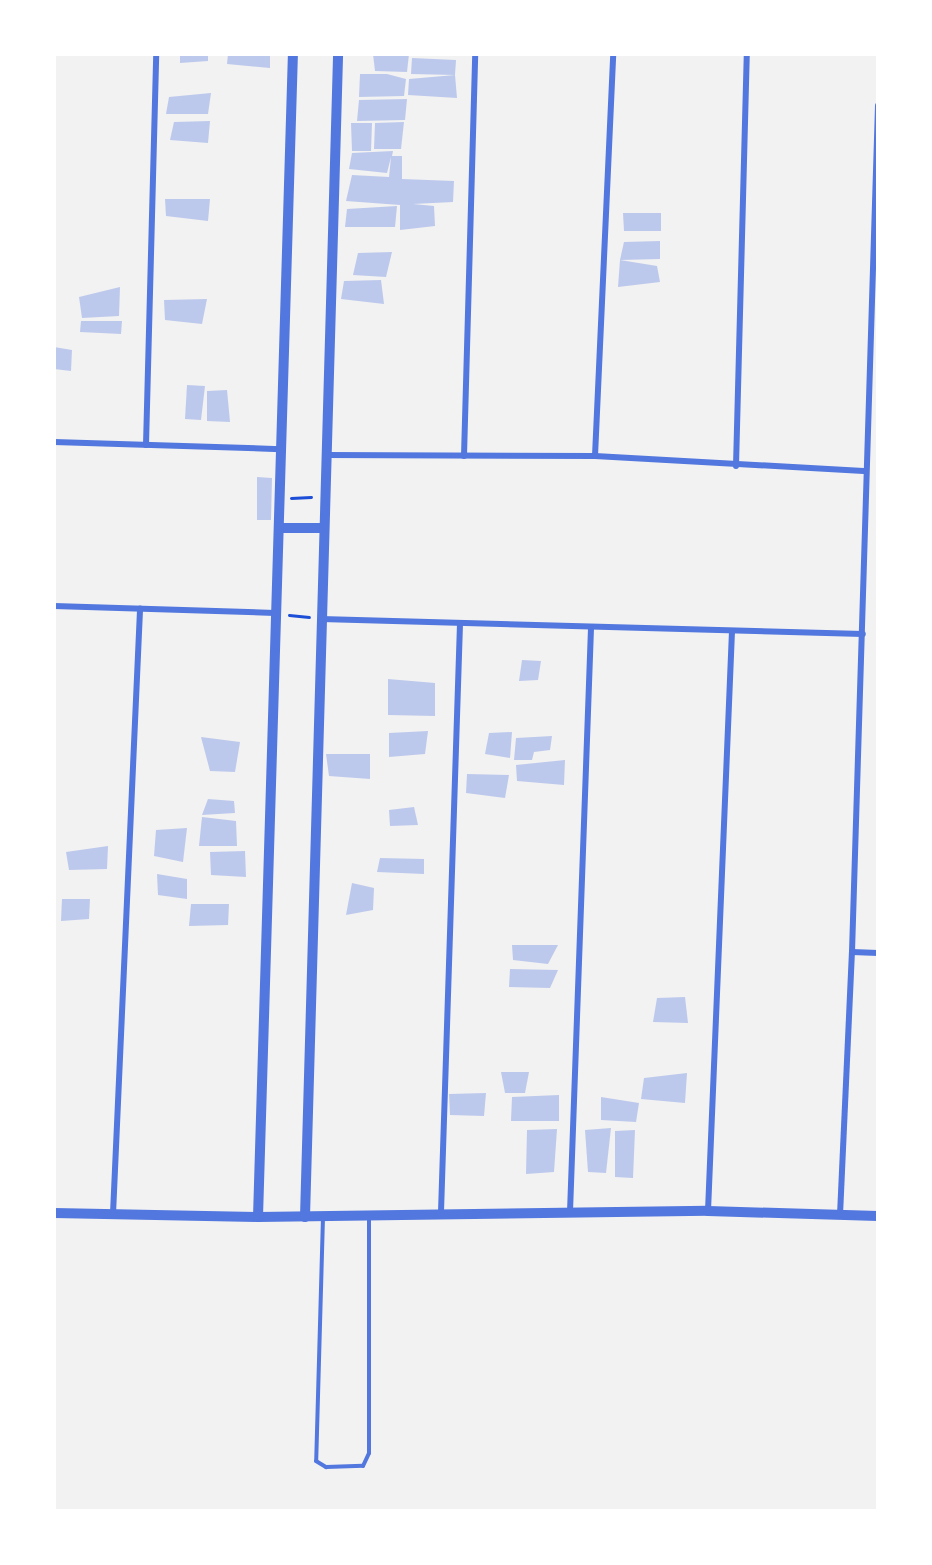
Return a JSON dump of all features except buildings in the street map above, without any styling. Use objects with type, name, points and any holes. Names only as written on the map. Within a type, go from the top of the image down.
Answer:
[{"type":"street","points":[[146,445],[156,54]]},
{"type":"street","points":[[258,1217],[293,54]]},
{"type":"street","points":[[305,1217],[338,54]]},
{"type":"street","points":[[464,456],[476,54]]},
{"type":"street","points":[[594,456],[612,54]]},
{"type":"street","points":[[736,466],[747,54]]},
{"type":"street","points":[[840,1215],[863,634],[864,471],[878,105]]},
{"type":"street","points":[[54,442],[281,449]]},
{"type":"street","points":[[326,455],[594,456],[736,466],[864,471]]},
{"type":"street","points":[[279,528],[324,528]]},
{"type":"street","points":[[54,606],[275,613]]},
{"type":"street","points":[[113,1214],[140,609]]},
{"type":"street","points":[[321,618],[591,628],[863,634]]},
{"type":"street","points":[[441,1212],[460,624]]},
{"type":"street","points":[[570,1212],[591,628]]},
{"type":"street","points":[[708,1211],[732,631]]},
{"type":"street","points":[[852,952],[878,952]]},
{"type":"street","points":[[54,1214],[305,1217],[441,1212],[708,1211],[878,1216]]},
{"type":"lane","points":[[323,1216],[316,1461],[326,1467],[363,1467],[369,1453],[369,1215]]},
{"type":"path","points":[[280,498],[324,496]]},
{"type":"path","points":[[275,613],[321,618]]}]
